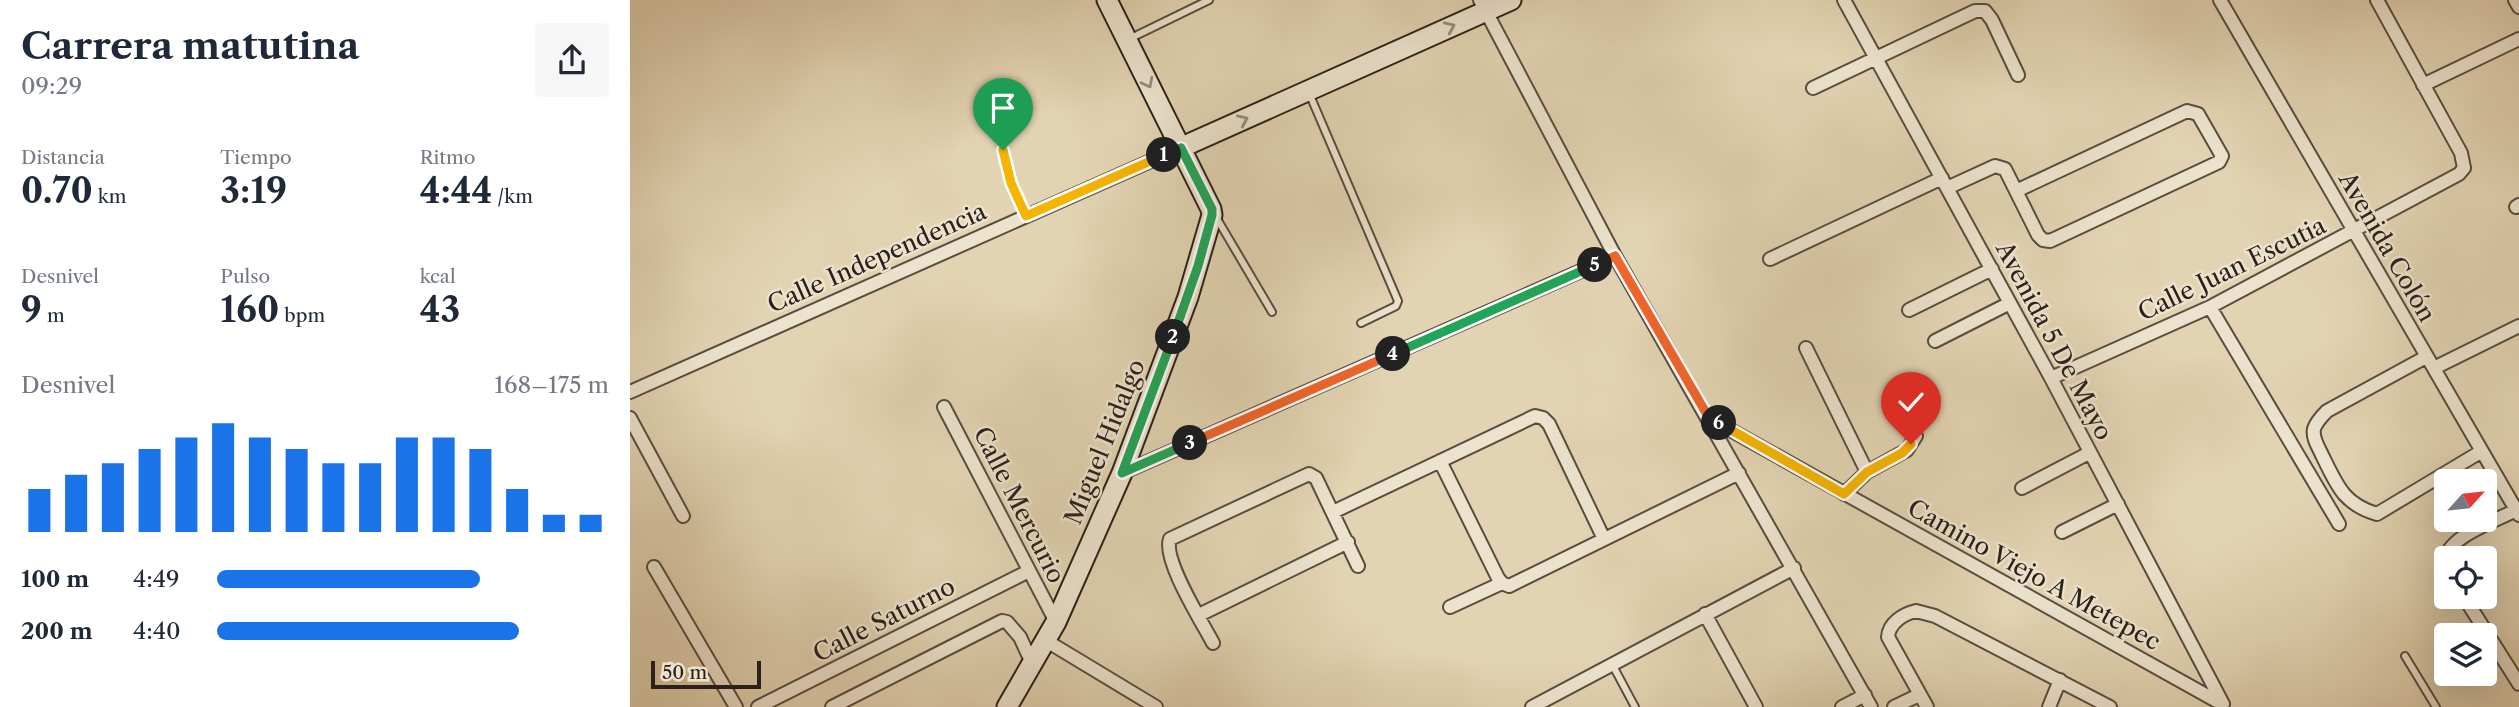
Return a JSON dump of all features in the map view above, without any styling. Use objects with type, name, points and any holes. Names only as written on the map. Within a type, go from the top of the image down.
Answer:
[{"type":"main road","points":[[1107,0],[1212,209]]},
{"type":"main road","points":[[1181,148],[1309,92],[1483,6],[1511,0]]},
{"type":"main road","name":"Miguel Hidalgo","points":[[1007,707],[1056,622],[1122,473],[1188,297],[1212,209]]},
{"type":"street","name":"Avenida 5 De Mayo","points":[[1844,0],[2051,378],[2226,706]]},
{"type":"street","name":"Avenida Colón","points":[[2220,0],[2518,513]]},
{"type":"street","points":[[2377,0],[2423,85],[2519,39]]},
{"type":"street","points":[[2515,0],[2519,7]]},
{"type":"street","points":[[1483,6],[1615,256],[1871,707]]},
{"type":"street","points":[[1813,88],[1975,12],[1985,11],[2018,75]]},
{"type":"street","name":"Calle Juan Escutia","points":[[2051,378],[2210,307],[2452,178],[2464,168],[2461,153],[2423,85]]},
{"type":"street","points":[[1770,259],[1945,183],[1998,166],[2005,169],[2038,234],[2043,240],[2050,241],[2219,162],[2222,160],[2221,153],[2198,114],[2187,111],[2017,191]]},
{"type":"street","name":"Calle Independencia","points":[[630,392],[1181,148]]},
{"type":"street","points":[[1122,473],[1615,256]]},
{"type":"street","points":[[1909,310],[1992,269]]},
{"type":"street","points":[[1935,341],[2010,303]]},
{"type":"street","points":[[2210,307],[2339,524]]},
{"type":"street","points":[[2482,451],[2377,514],[2361,509],[2339,490],[2315,439],[2314,429],[2327,411],[2430,362],[2519,326]]},
{"type":"street","points":[[1806,348],[1867,472]]},
{"type":"street","name":"Calle Mercurio","points":[[944,407],[1056,622]]},
{"type":"street","points":[[1333,512],[1530,416],[1543,418],[1549,424],[1604,539]]},
{"type":"street","points":[[630,418],[683,516]]},
{"type":"street","name":"Camino Viejo A Metepec","points":[[1709,418],[2226,706]]},
{"type":"street","points":[[1844,494],[1867,472],[1902,453],[1916,436]]},
{"type":"street","points":[[2022,488],[2089,453]]},
{"type":"street","points":[[1440,461],[1507,585]]},
{"type":"street","points":[[1450,607],[1507,585],[1739,473]]},
{"type":"street","points":[[1213,643],[1172,563],[1168,550],[1170,539],[1306,474],[1316,478],[1358,566]]},
{"type":"street","points":[[2062,532],[2118,504]]},
{"type":"street","points":[[2451,546],[2460,538],[2518,513]]},
{"type":"street","points":[[1199,615],[1348,542]]},
{"type":"street","points":[[654,567],[736,707]]},
{"type":"street","points":[[1532,707],[1794,568]]},
{"type":"street","name":"Calle Saturno","points":[[758,707],[1028,571]]},
{"type":"street","points":[[2472,609],[2519,684]]},
{"type":"street","points":[[1927,707],[1888,637],[1890,626],[1894,622],[1916,611],[1935,616],[2110,707]]},
{"type":"street","points":[[1705,614],[1756,707]]},
{"type":"street","points":[[832,707],[1002,621],[1010,624],[1032,663]]},
{"type":"street","points":[[1045,640],[1156,707]]},
{"type":"street","points":[[2049,707],[2060,680]]},
{"type":"street","points":[[1842,707],[1865,695]]},
{"type":"street","points":[[1894,707],[1919,695]]},
{"type":"lane","points":[[1126,40],[1209,0]]},
{"type":"lane","points":[[1309,92],[1398,301],[1396,306],[1361,323]]},
{"type":"lane","points":[[1003,93],[1003,150],[1011,183],[1026,216]]},
{"type":"lane","points":[[1212,209],[1272,312]]},
{"type":"lane","points":[[2405,656],[2436,707]]},
{"type":"lane","points":[[1612,664],[1635,707]]},
{"type":"route","points":[[1003,150],[1011,183],[1026,216],[1181,148],[1212,209],[1188,297],[1122,473],[1615,256],[1709,418],[1844,494],[1867,472],[1895,458],[1911,444]]}]
